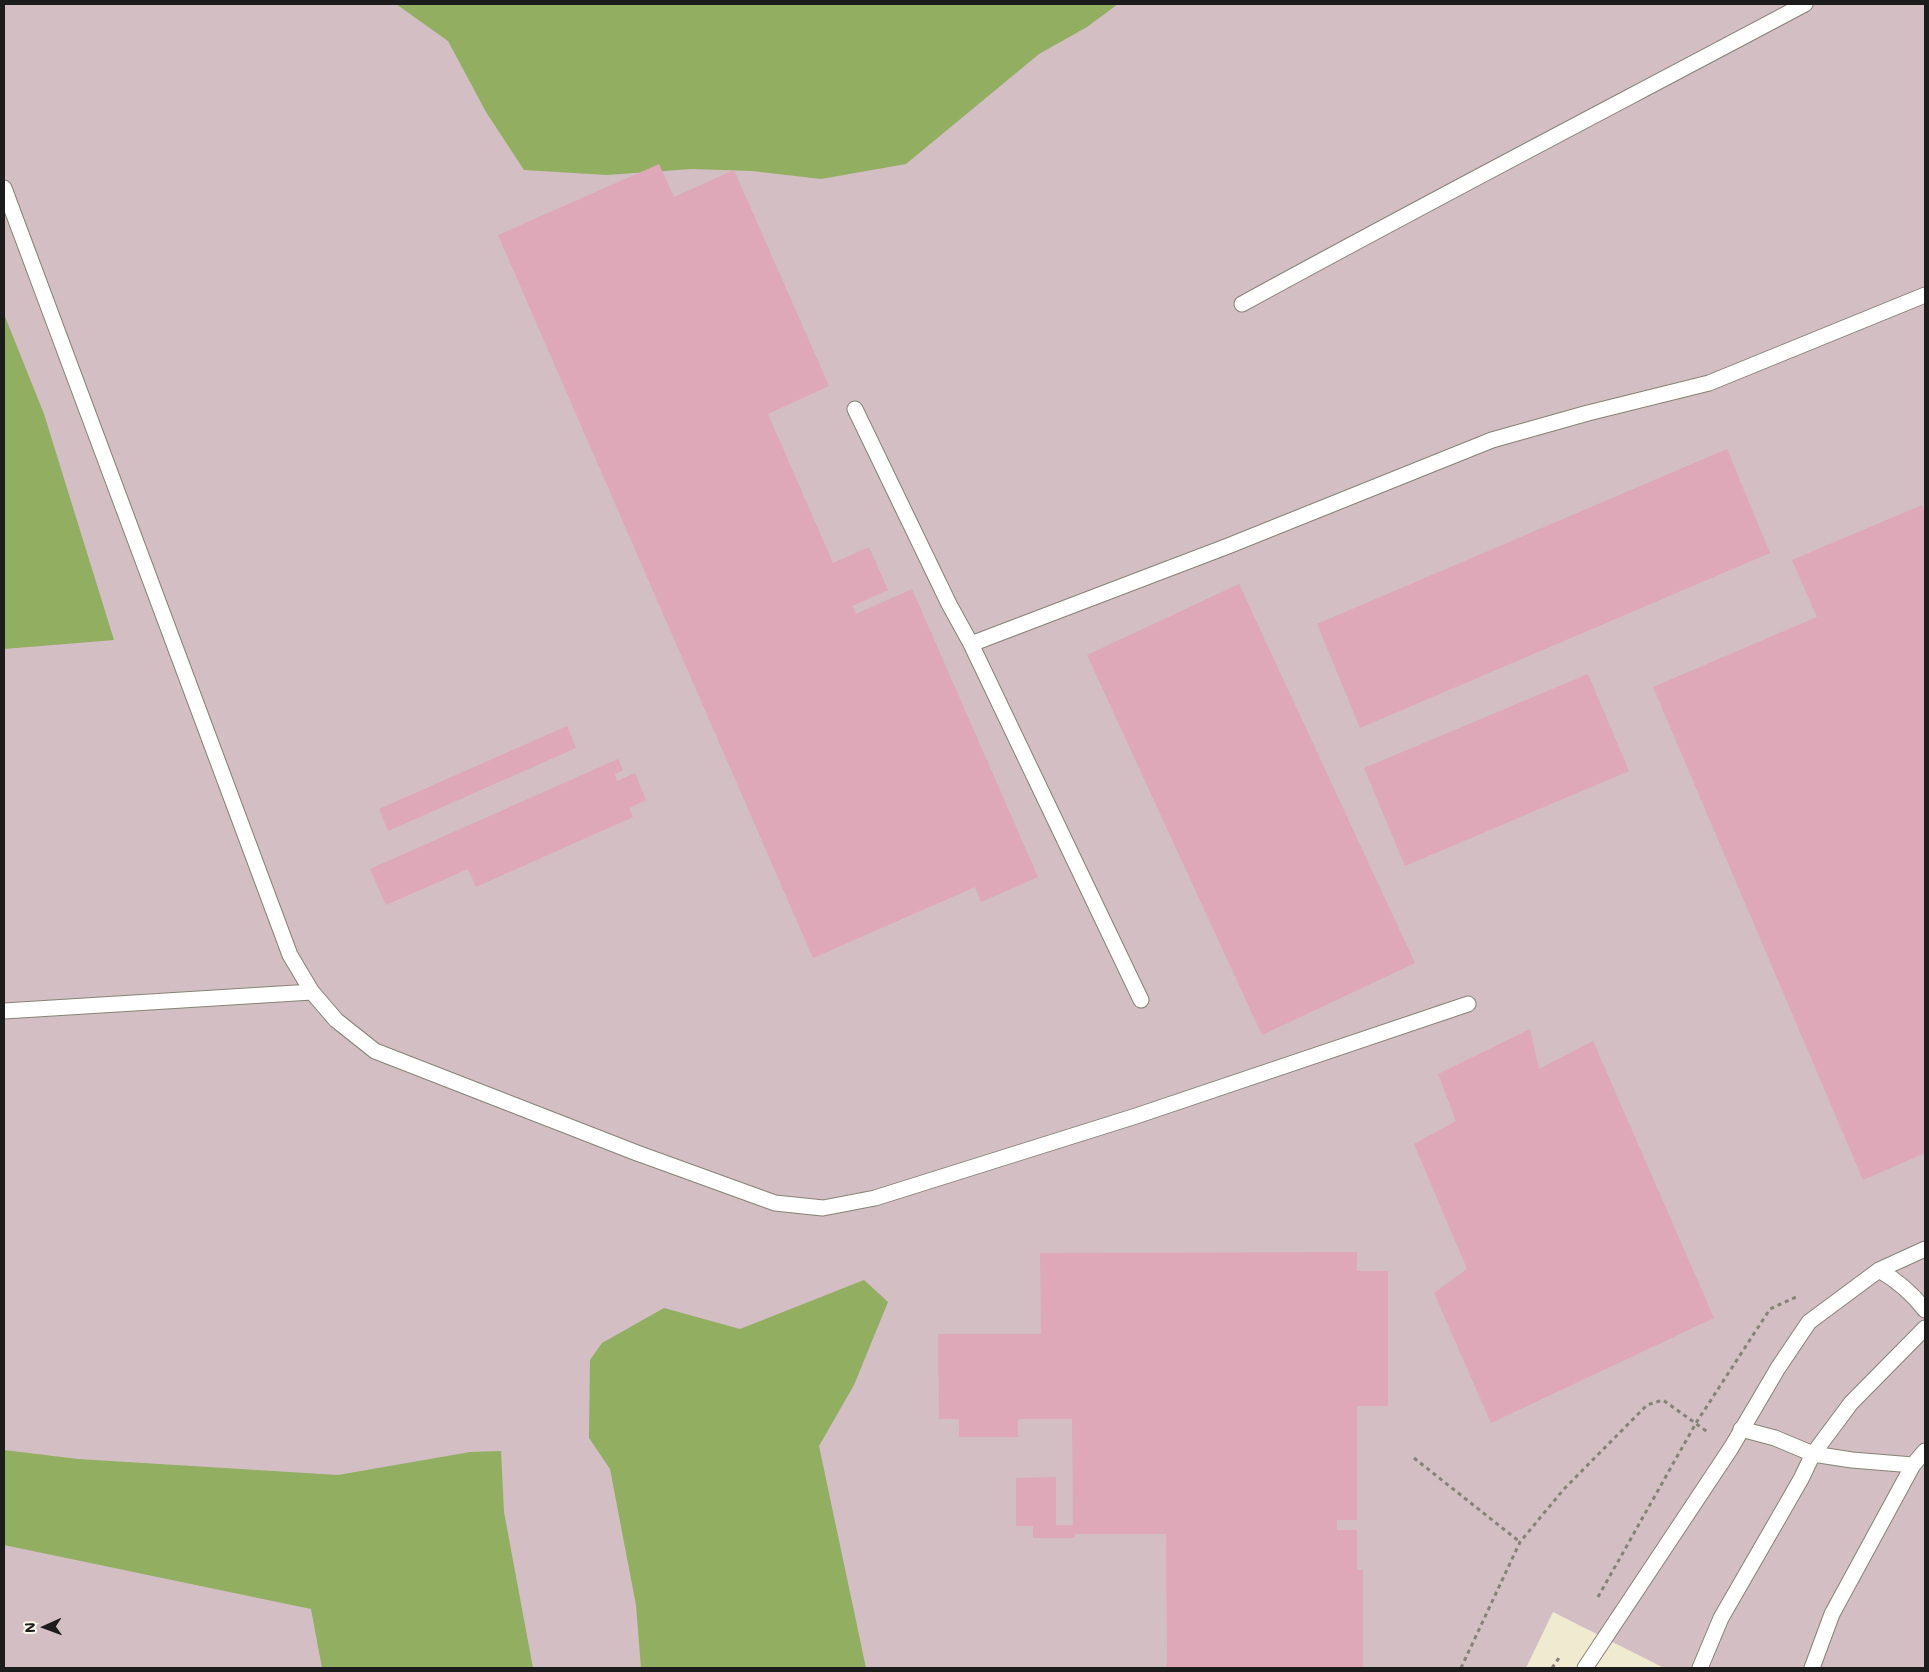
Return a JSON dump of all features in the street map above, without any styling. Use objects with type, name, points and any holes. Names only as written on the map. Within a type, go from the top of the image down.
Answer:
[{"type":"lane","points":[[1242,304],[1804,4]]},
{"type":"lane","points":[[4,188],[290,955],[312,992],[336,1020],[375,1051],[637,1153],[774,1203],[823,1208],[875,1198],[1136,1116],[1468,1004]]},
{"type":"lane","points":[[971,644],[1219,549],[1492,440],[1588,413],[1708,383],[1925,295]]},
{"type":"lane","points":[[855,409],[949,604],[971,644],[1142,1000]]},
{"type":"lane","points":[[4,1011],[312,992]]},
{"type":"lane","points":[[1589,1667],[1731,1448],[1778,1368],[1809,1322],[1879,1270],[1925,1249]]},
{"type":"lane","points":[[1879,1270],[1896,1279],[1925,1310]]},
{"type":"lane","points":[[1700,1668],[1721,1618],[1814,1454],[1851,1403],[1925,1328]]},
{"type":"lane","points":[[1741,1429],[1775,1438],[1814,1454],[1852,1460],[1913,1465]]},
{"type":"lane","points":[[1812,1668],[1832,1614],[1913,1465],[1925,1451]]},
{"type":"path","points":[[1460,1668],[1520,1542],[1564,1488],[1647,1405],[1663,1400],[1731,1448]]},
{"type":"path","points":[[1414,1458],[1520,1542]]},
{"type":"shaded area","points":[[4,4],[1925,4],[1925,1668],[1664,1668],[1553,1612],[1526,1668],[4,1668]]},
{"type":"green space","points":[[396,4],[1118,4],[1087,27],[1039,54],[906,164],[821,179],[752,171],[692,169],[607,175],[524,170],[486,112],[448,41]]},
{"type":"green space","points":[[4,314],[44,414],[114,640],[4,649]]},
{"type":"green space","points":[[864,1280],[888,1302],[854,1385],[819,1446],[866,1668],[641,1668],[636,1605],[610,1469],[589,1438],[590,1360],[602,1343],[664,1308],[740,1329]]},
{"type":"green space","points":[[4,1450],[78,1459],[338,1475],[470,1452],[501,1451],[504,1512],[533,1668],[322,1668],[311,1609],[4,1545]]},
{"type":"building","points":[[659,164],[674,197],[734,170],[829,386],[768,414],[833,563],[869,547],[888,590],[852,606],[856,614],[912,589],[1038,877],[981,902],[975,887],[813,958],[498,235]]},
{"type":"building","points":[[1727,449],[1770,553],[1360,728],[1317,624]]},
{"type":"building","points":[[1922,505],[1925,513],[1925,1153],[1863,1180],[1653,687],[1817,617],[1792,560]]},
{"type":"building","points":[[1239,584],[1415,963],[1262,1035],[1087,655]]},
{"type":"building","points":[[1588,674],[1629,771],[1405,866],[1364,768]]},
{"type":"building","points":[[567,726],[576,748],[388,831],[379,809]]},
{"type":"building","points":[[618,759],[623,770],[615,774],[617,781],[635,773],[646,800],[629,808],[633,817],[476,887],[468,869],[386,905],[370,869]]},
{"type":"building","points":[[1530,1029],[1539,1069],[1593,1041],[1714,1318],[1491,1423],[1434,1293],[1467,1269],[1414,1144],[1456,1121],[1438,1074]]},
{"type":"building","points":[[1357,1252],[1357,1271],[1388,1271],[1388,1406],[1357,1406],[1357,1520],[1337,1520],[1337,1530],[1357,1530],[1357,1570],[1363,1570],[1363,1668],[1167,1668],[1166,1534],[1075,1534],[1075,1538],[1033,1538],[1033,1526],[1016,1526],[1016,1478],[1056,1477],[1056,1525],[1073,1525],[1072,1419],[1018,1419],[1018,1437],[959,1437],[959,1419],[939,1419],[938,1334],[1041,1334],[1040,1253]]}]
